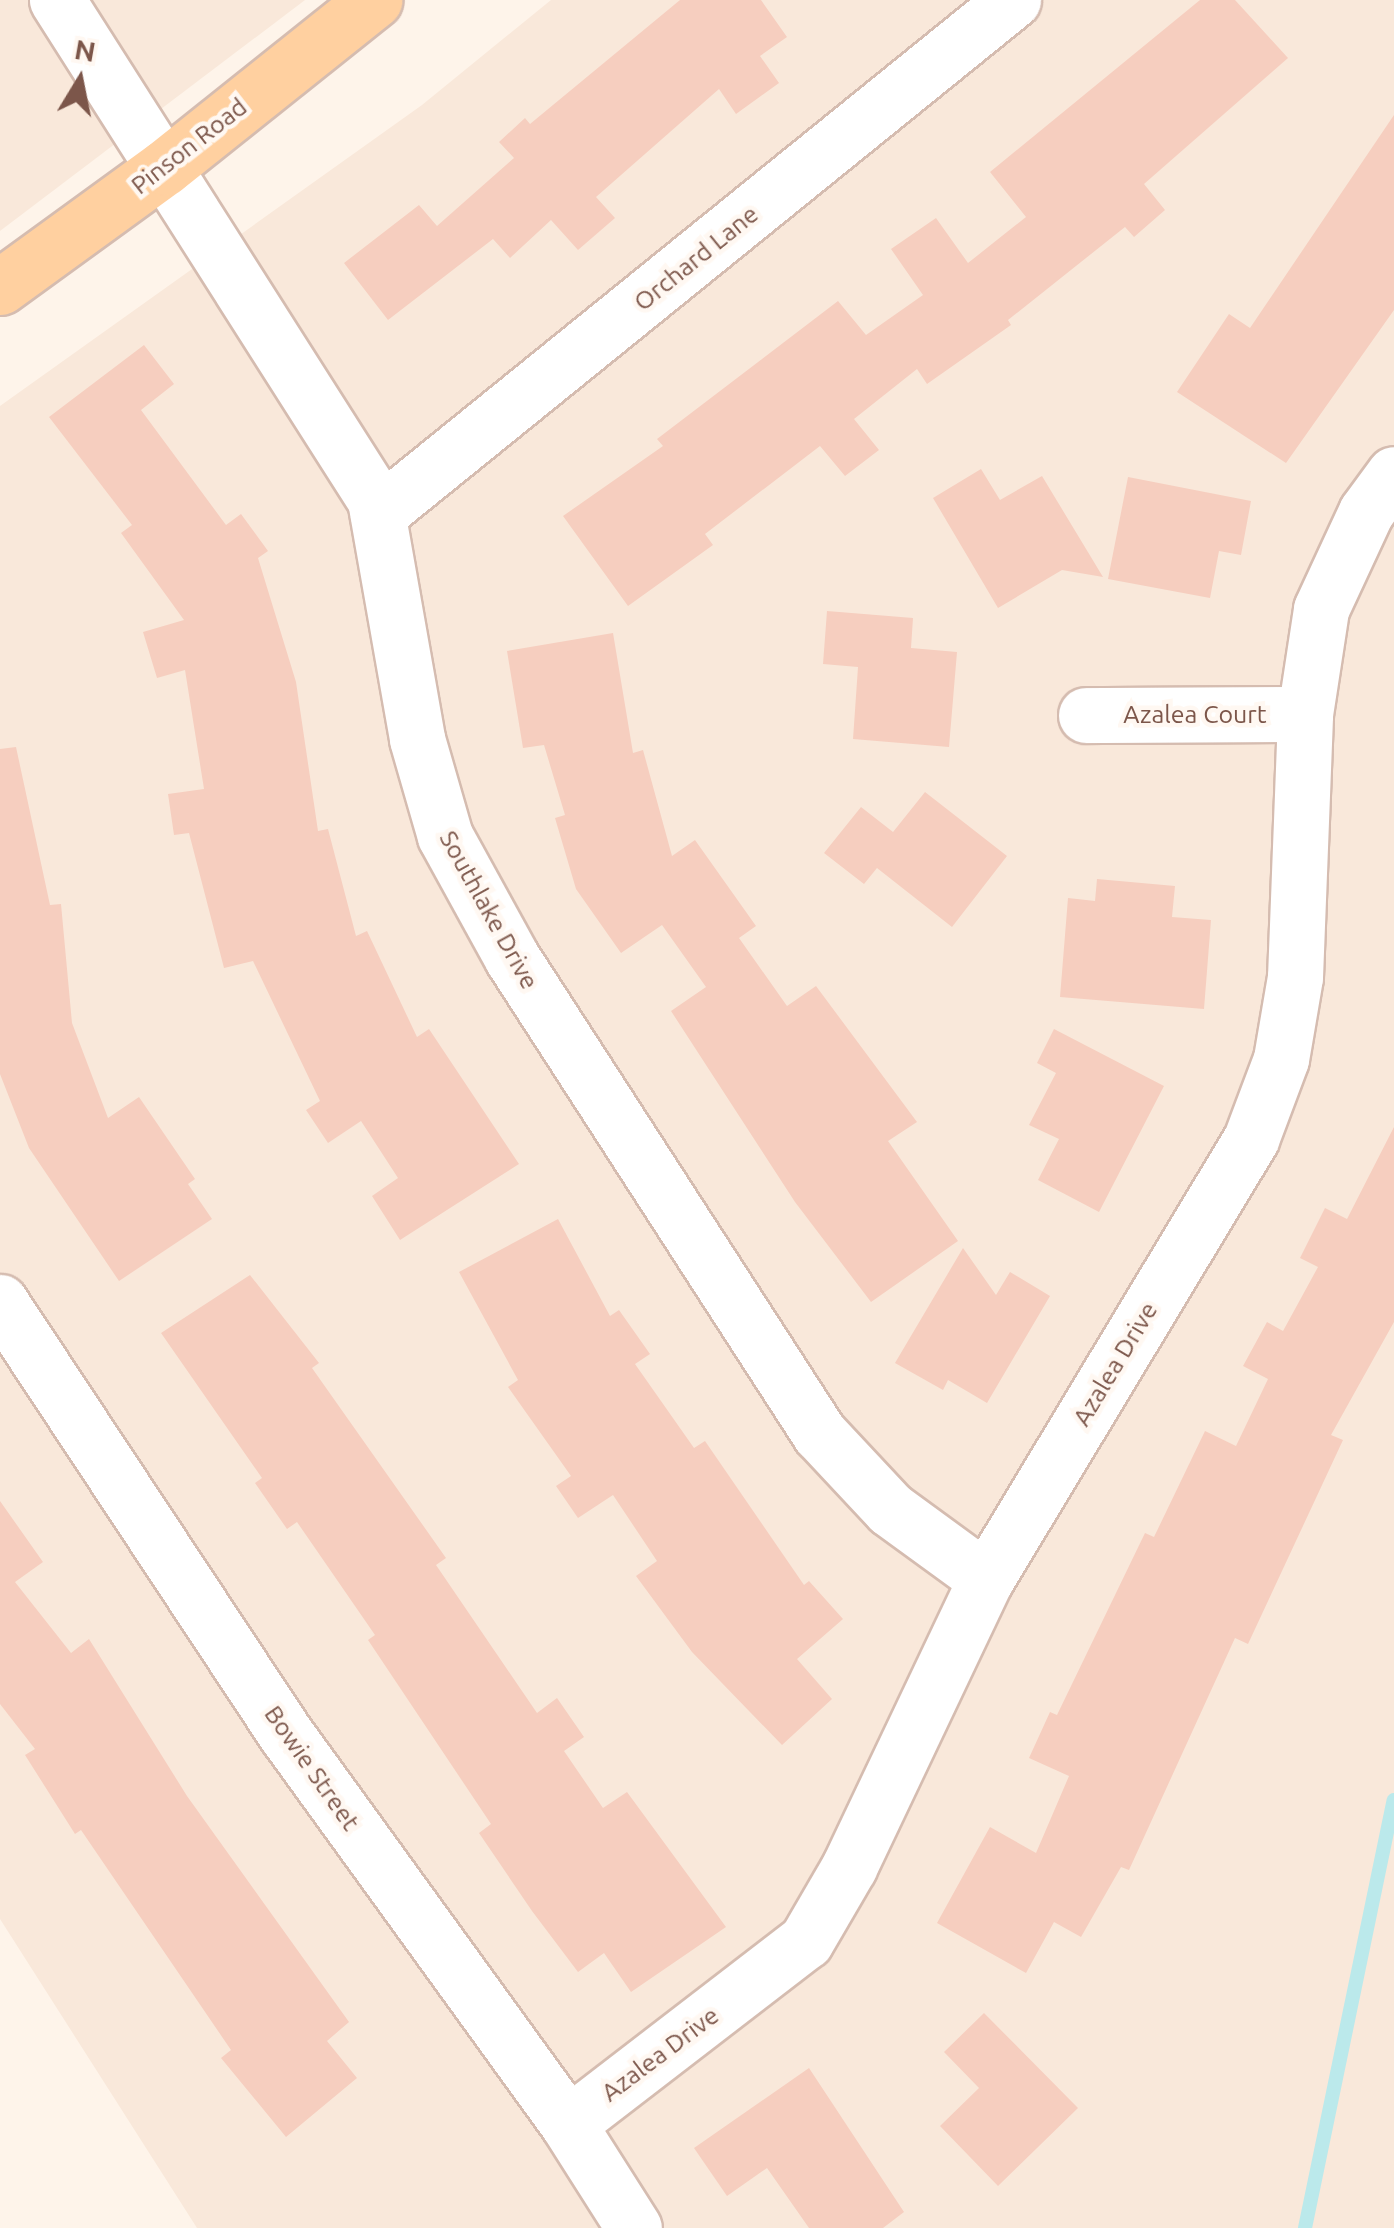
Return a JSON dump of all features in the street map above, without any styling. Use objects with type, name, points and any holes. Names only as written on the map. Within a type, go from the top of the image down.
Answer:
[{"type":"main road","name":"Pinson Road","points":[[0,287],[165,167],[374,0]]},
{"type":"street","name":"Southlake Drive","points":[[57,0],[299,371],[378,514],[416,739],[440,820],[512,958],[819,1434],[890,1509],[986,1578]]},
{"type":"street","name":"Orchard Lane","points":[[378,514],[1013,0]]},
{"type":"street","name":"Azalea Drive","points":[[568,2124],[806,1941],[850,1867],[986,1578],[1251,1139],[1281,1059],[1295,977],[1304,714],[1320,609],[1366,512],[1394,474]]},
{"type":"street","name":"Azalea Court","points":[[1086,715],[1304,714]]},
{"type":"street","name":"Bowie Street","points":[[0,1302],[285,1733],[568,2124],[634,2228]]},
{"type":"shaded area","points":[[0,0],[305,0],[0,231]]},
{"type":"shaded area","points":[[551,0],[1394,0],[1394,2228],[197,2228],[0,1919],[0,406],[422,105]]},
{"type":"building","points":[[680,0],[761,0],[787,37],[760,56],[779,83],[736,114],[719,89],[596,197],[615,218],[578,250],[551,220],[510,258],[493,239],[388,320],[344,263],[419,205],[437,226],[514,158],[499,142],[525,118],[530,124]]},
{"type":"building","points":[[1200,0],[1235,0],[1288,58],[1144,184],[1165,210],[1134,237],[1125,227],[1008,320],[1011,325],[927,384],[917,369],[854,419],[879,450],[845,476],[820,446],[705,534],[713,545],[628,606],[563,516],[663,446],[657,439],[838,301],[866,335],[923,295],[891,249],[936,218],[968,263],[1026,217],[990,172]]},
{"type":"building","points":[[1394,115],[1394,310],[1286,463],[1177,392],[1229,314],[1250,328]]},
{"type":"building","points":[[144,345],[174,384],[141,410],[226,525],[241,514],[268,551],[258,558],[296,682],[318,831],[328,829],[356,936],[367,931],[417,1037],[429,1029],[519,1164],[400,1240],[372,1196],[398,1178],[361,1121],[328,1143],[306,1110],[320,1101],[253,961],[224,968],[189,833],[174,835],[168,794],[204,789],[185,670],[157,678],[143,632],[184,620],[121,533],[132,525],[49,417]]},
{"type":"building","points":[[981,469],[1000,500],[1042,476],[1103,577],[1062,570],[998,608],[933,498]]},
{"type":"building","points":[[1128,477],[1251,501],[1241,555],[1219,551],[1210,598],[1108,579]]},
{"type":"building","points":[[827,611],[913,618],[911,648],[957,652],[949,747],[853,739],[858,667],[823,664]]},
{"type":"building","points":[[613,633],[633,753],[643,750],[672,856],[695,840],[756,926],[739,938],[787,1006],[816,986],[917,1122],[888,1141],[958,1241],[871,1302],[795,1202],[671,1011],[706,987],[662,925],[621,953],[576,889],[555,818],[565,815],[544,745],[523,748],[507,651]]},
{"type":"building","points":[[16,747],[50,905],[61,904],[72,1023],[108,1118],[139,1097],[195,1179],[188,1184],[212,1219],[119,1281],[29,1148],[0,1074],[0,749]]},
{"type":"building","points":[[925,792],[1007,856],[952,927],[877,868],[864,884],[824,853],[861,807],[893,832]]},
{"type":"building","points":[[1097,879],[1175,886],[1172,917],[1211,920],[1204,1009],[1060,997],[1068,898],[1095,901]]},
{"type":"building","points":[[1054,1029],[1164,1086],[1099,1212],[1038,1180],[1059,1139],[1029,1125],[1056,1073],[1037,1063]]},
{"type":"building","points":[[1394,1127],[1394,1322],[1331,1435],[1343,1440],[1248,1644],[1235,1638],[1129,1870],[1121,1867],[1081,1937],[1054,1922],[1026,1973],[937,1923],[990,1827],[1036,1853],[1069,1776],[1029,1758],[1050,1712],[1057,1715],[1145,1533],[1154,1537],[1205,1431],[1236,1446],[1268,1379],[1243,1366],[1267,1322],[1283,1331],[1318,1267],[1300,1258],[1325,1208],[1347,1219]]},
{"type":"building","points":[[558,1219],[610,1316],[619,1310],[650,1354],[635,1364],[694,1448],[705,1441],[804,1585],[809,1581],[843,1619],[797,1659],[832,1699],[782,1745],[692,1652],[636,1576],[657,1561],[613,1495],[578,1518],[556,1486],[571,1476],[508,1387],[518,1380],[459,1272]]},
{"type":"building","points":[[963,1248],[996,1295],[1010,1272],[1050,1296],[987,1403],[948,1380],[943,1390],[895,1363]]},
{"type":"building","points":[[250,1275],[319,1363],[312,1368],[446,1558],[436,1565],[537,1713],[557,1698],[584,1737],[564,1751],[603,1808],[627,1792],[726,1927],[631,1992],[604,1953],[578,1972],[532,1911],[479,1833],[491,1824],[368,1640],[375,1635],[297,1522],[287,1529],[255,1483],[262,1478],[161,1333]]},
{"type":"building","points":[[0,1501],[43,1562],[15,1582],[71,1653],[89,1639],[187,1796],[349,2022],[327,2041],[357,2078],[286,2137],[221,2058],[231,2050],[81,1830],[75,1834],[25,1755],[35,1749],[0,1704]]},
{"type":"building","points":[[984,2013],[1078,2108],[998,2186],[940,2126],[979,2088],[944,2052]]},
{"type":"building","points":[[809,2068],[904,2212],[883,2228],[809,2228],[767,2168],[727,2196],[694,2148]]},
{"type":"waterway","points":[[1305,2228],[1394,1800]]}]
